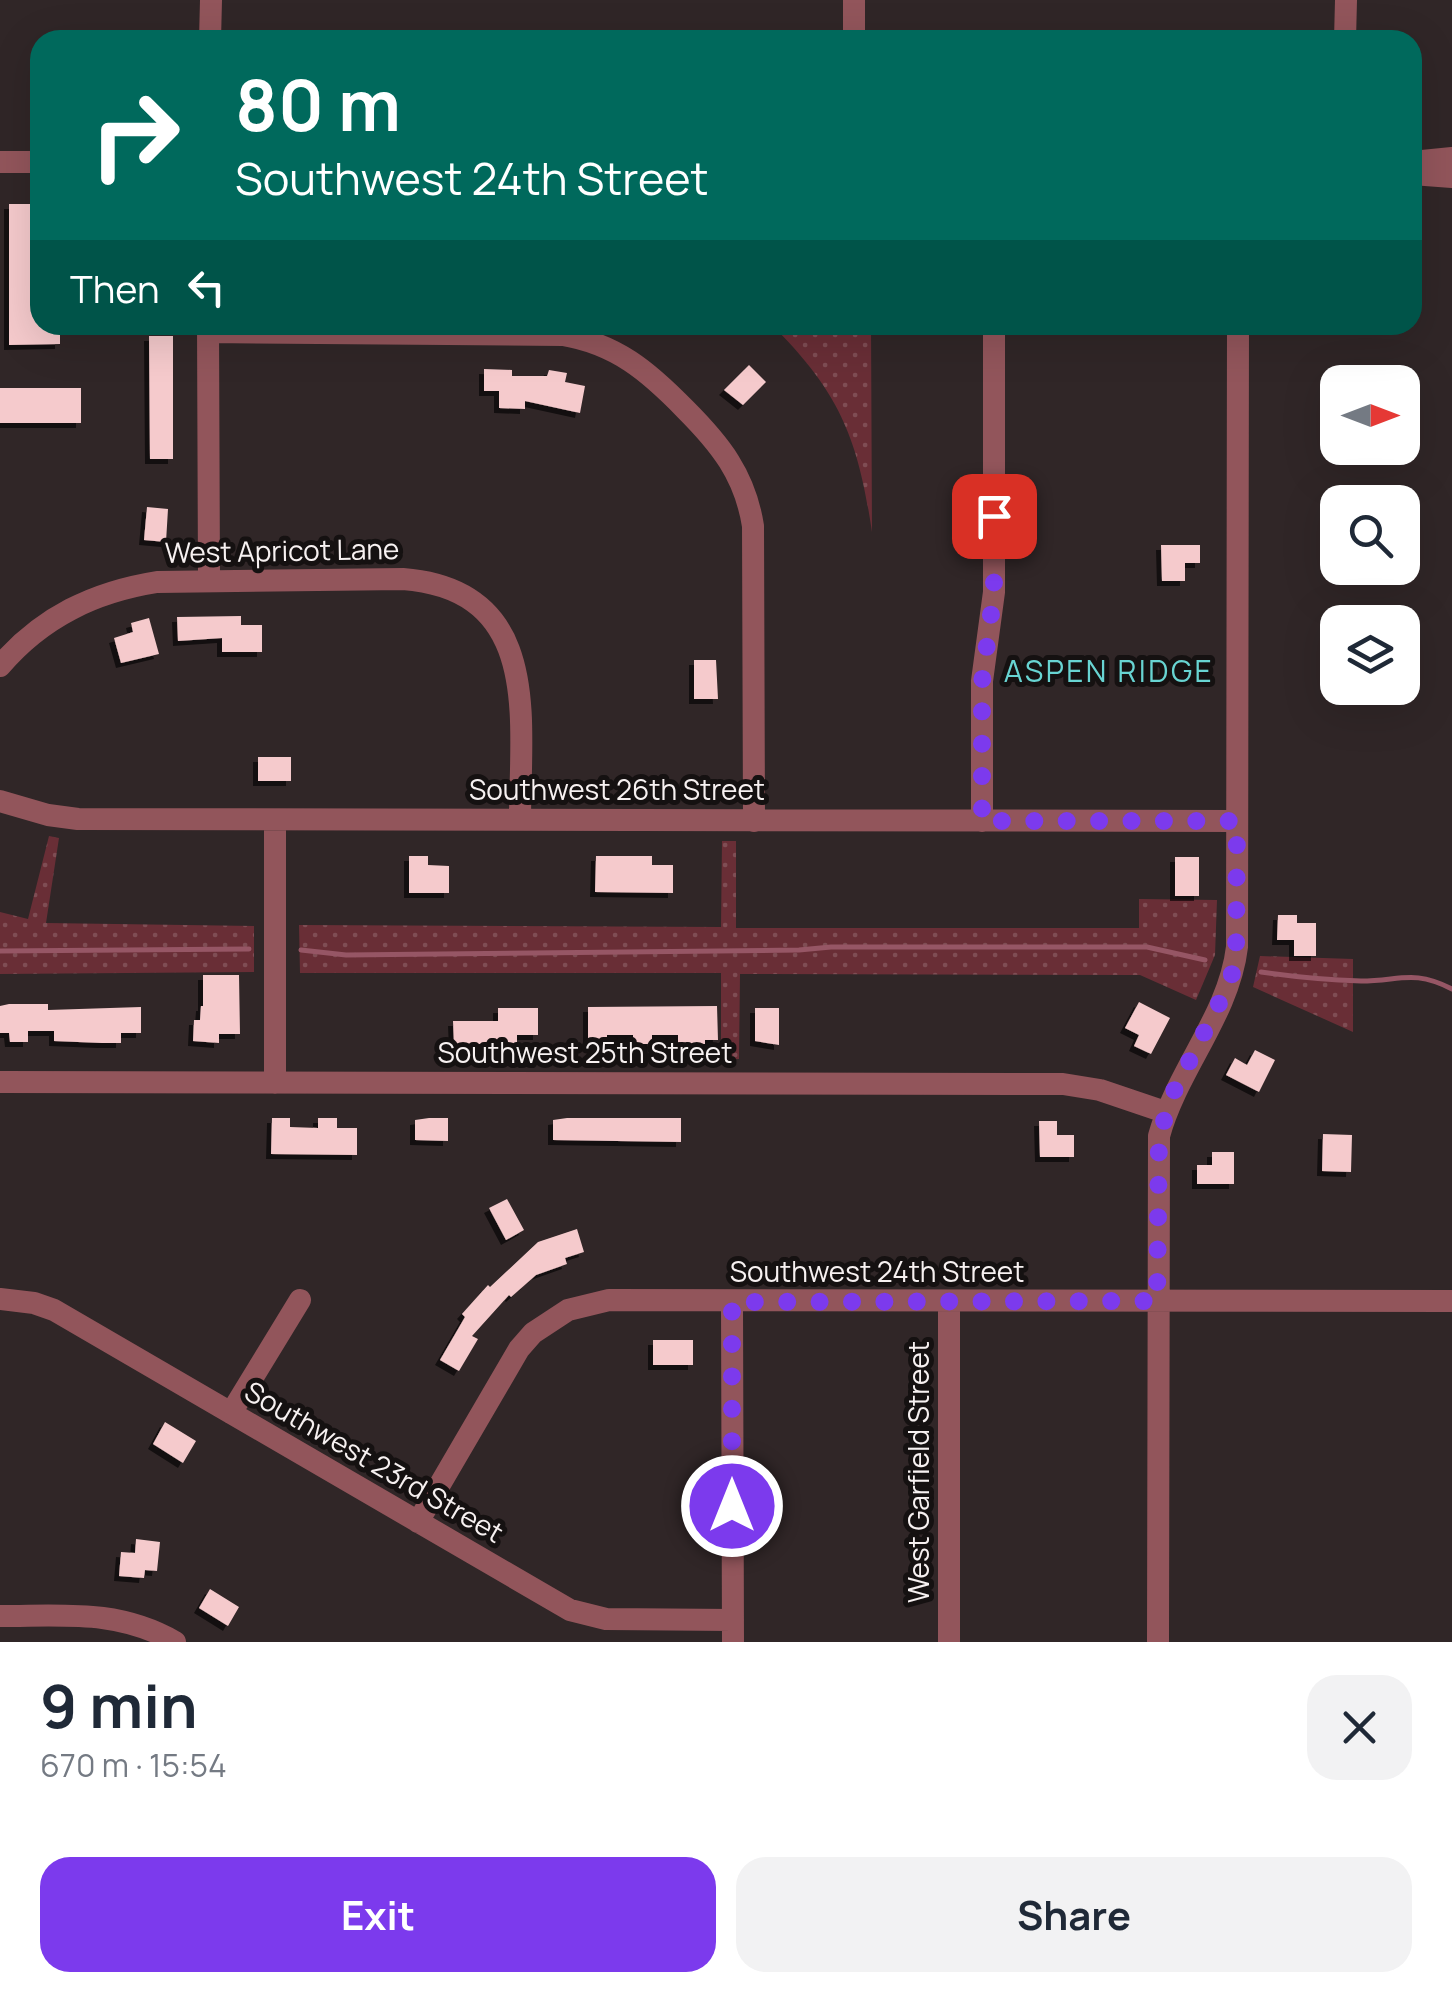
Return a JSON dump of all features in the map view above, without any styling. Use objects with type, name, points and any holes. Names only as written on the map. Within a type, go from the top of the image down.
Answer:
[{"type":"street","points":[[210,0],[210,30]]},
{"type":"street","points":[[854,0],[854,30]]},
{"type":"street","points":[[1346,0],[1346,30]]},
{"type":"street","points":[[1422,161],[1452,158]]},
{"type":"street","points":[[0,162],[30,162]]},
{"type":"street","points":[[1422,175],[1452,177]]},
{"type":"street","points":[[208,335],[209,580]]},
{"type":"street","points":[[566,335],[603,344],[643,367],[719,443],[738,472],[753,526],[754,821]]},
{"type":"street","points":[[982,821],[982,682],[994,592],[994,335]]},
{"type":"street","points":[[1158,1642],[1157,1162],[1166,1112],[1230,982],[1236,957],[1238,335]]},
{"type":"street","name":"West Apricot Lane","points":[[0,666],[36,629],[97,596],[156,582],[420,580],[457,592],[474,603],[498,627],[517,670],[520,820]]},
{"type":"street","name":"Southwest 26th Street","points":[[0,800],[48,816],[78,819],[1237,821]]},
{"type":"street","points":[[275,820],[275,1083]]},
{"type":"street","name":"Southwest 25th Street","points":[[0,1082],[1063,1084],[1100,1090],[1166,1112]]},
{"type":"street","name":"Southwest 23rd Street","points":[[0,1299],[34,1302],[54,1310],[551,1600],[590,1617],[733,1631]]},
{"type":"street","points":[[231,1413],[300,1300]]},
{"type":"street","name":"Southwest 24th Street","points":[[418,1522],[520,1349],[550,1320],[578,1306],[609,1300],[1452,1302]]},
{"type":"street","points":[[732,1302],[733,1631]]},
{"type":"street","name":"West Garfield Street","points":[[948,1302],[949,1642]]},
{"type":"street","points":[[0,1616],[104,1616],[130,1621],[174,1642]]},
{"type":"shaded area","points":[[781,335],[871,335],[872,532],[860,470],[842,419],[830,396]]},
{"type":"shaded area","points":[[49,836],[59,838],[46,923],[254,926],[254,972],[0,974],[0,912],[28,919]]},
{"type":"shaded area","points":[[722,841],[736,841],[736,928],[1139,928],[1139,899],[1217,900],[1215,955],[1196,1000],[1140,975],[740,974],[739,1059],[721,1060],[721,973],[300,973],[299,925],[721,927]]},
{"type":"shaded area","points":[[1260,956],[1353,959],[1353,1032],[1253,987]]},
{"type":"building","points":[[9,204],[30,204],[30,335],[60,335],[60,344],[9,345]]},
{"type":"building","points":[[149,336],[173,336],[173,459],[150,459]]},
{"type":"building","points":[[749,365],[766,382],[743,405],[724,390]]},
{"type":"building","points":[[484,369],[512,370],[512,376],[547,376],[549,370],[567,373],[565,382],[585,386],[580,413],[525,401],[525,409],[499,408],[499,391],[484,391]]},
{"type":"building","points":[[0,388],[81,388],[81,423],[0,423]]},
{"type":"building","points":[[147,507],[168,509],[166,542],[144,540]]},
{"type":"building","points":[[1161,545],[1200,545],[1200,563],[1185,563],[1185,581],[1162,581]]},
{"type":"building","points":[[241,616],[241,625],[262,625],[262,652],[222,652],[222,638],[178,641],[177,617]]},
{"type":"building","points":[[149,618],[159,654],[121,663],[114,638],[133,632],[131,623]]},
{"type":"building","points":[[694,660],[716,660],[718,699],[694,699]]},
{"type":"building","points":[[258,757],[291,757],[291,781],[258,781]]},
{"type":"building","points":[[409,856],[428,856],[428,865],[449,866],[449,893],[409,893]]},
{"type":"building","points":[[596,856],[652,856],[652,865],[673,865],[673,893],[595,892]]},
{"type":"building","points":[[1175,857],[1199,857],[1199,896],[1175,896]]},
{"type":"building","points":[[1278,915],[1297,915],[1297,923],[1316,923],[1316,956],[1294,956],[1294,940],[1277,940]]},
{"type":"building","points":[[203,975],[239,975],[240,1034],[219,1034],[219,1043],[193,1041],[194,1020],[200,1020],[203,1006]]},
{"type":"building","points":[[1139,1002],[1170,1018],[1151,1054],[1134,1046],[1139,1035],[1125,1028]]},
{"type":"building","points":[[48,1004],[48,1010],[141,1007],[141,1033],[121,1033],[121,1043],[102,1043],[54,1041],[54,1031],[28,1031],[28,1042],[10,1042],[9,1033],[0,1033],[0,1006]]},
{"type":"building","points":[[717,1006],[718,1040],[705,1040],[705,1044],[678,1044],[678,1035],[652,1035],[652,1044],[633,1044],[633,1035],[607,1035],[607,1044],[588,1044],[588,1007]]},
{"type":"building","points":[[498,1008],[538,1008],[538,1035],[517,1035],[517,1044],[454,1044],[453,1021],[498,1021]]},
{"type":"building","points":[[755,1008],[779,1008],[779,1045],[755,1041]]},
{"type":"building","points":[[1255,1050],[1275,1060],[1259,1092],[1226,1075],[1235,1058],[1247,1065]]},
{"type":"building","points":[[272,1118],[290,1118],[290,1127],[318,1128],[318,1118],[337,1118],[337,1128],[357,1128],[357,1155],[271,1154]]},
{"type":"building","points":[[448,1118],[448,1141],[415,1140],[415,1120]]},
{"type":"building","points":[[681,1118],[681,1142],[553,1140],[553,1120]]},
{"type":"building","points":[[1039,1121],[1057,1121],[1057,1135],[1074,1135],[1074,1157],[1040,1157]]},
{"type":"building","points":[[1323,1134],[1352,1135],[1351,1172],[1322,1171]]},
{"type":"building","points":[[1212,1152],[1234,1152],[1234,1184],[1197,1184],[1197,1165],[1212,1165]]},
{"type":"building","points":[[507,1199],[524,1230],[506,1240],[489,1208]]},
{"type":"building","points":[[577,1229],[584,1252],[565,1258],[567,1264],[536,1275],[509,1295],[472,1336],[478,1339],[459,1371],[440,1360],[465,1317],[462,1314],[488,1285],[538,1242]]},
{"type":"building","points":[[653,1340],[693,1340],[693,1365],[653,1365]]},
{"type":"building","points":[[165,1422],[196,1441],[183,1463],[153,1444]]},
{"type":"building","points":[[136,1539],[160,1542],[157,1571],[145,1570],[144,1578],[119,1576],[121,1552],[135,1553]]},
{"type":"building","points":[[210,1589],[239,1607],[228,1626],[199,1608]]},
{"type":"waterway","points":[[301,950],[346,955],[831,947],[1147,947],[1205,960]]},
{"type":"waterway","points":[[0,951],[249,949]]},
{"type":"waterway","points":[[1261,972],[1361,981],[1416,978],[1452,989]]},
{"type":"district","name":"ASPEN RIDGE","points":[[1109,672]]},
{"type":"route","points":[[732,1506],[732,1302],[1157,1301],[1159,1136],[1174,1091],[1230,982],[1237,946],[1237,821],[982,821],[982,682],[994,592],[994,516]]}]
